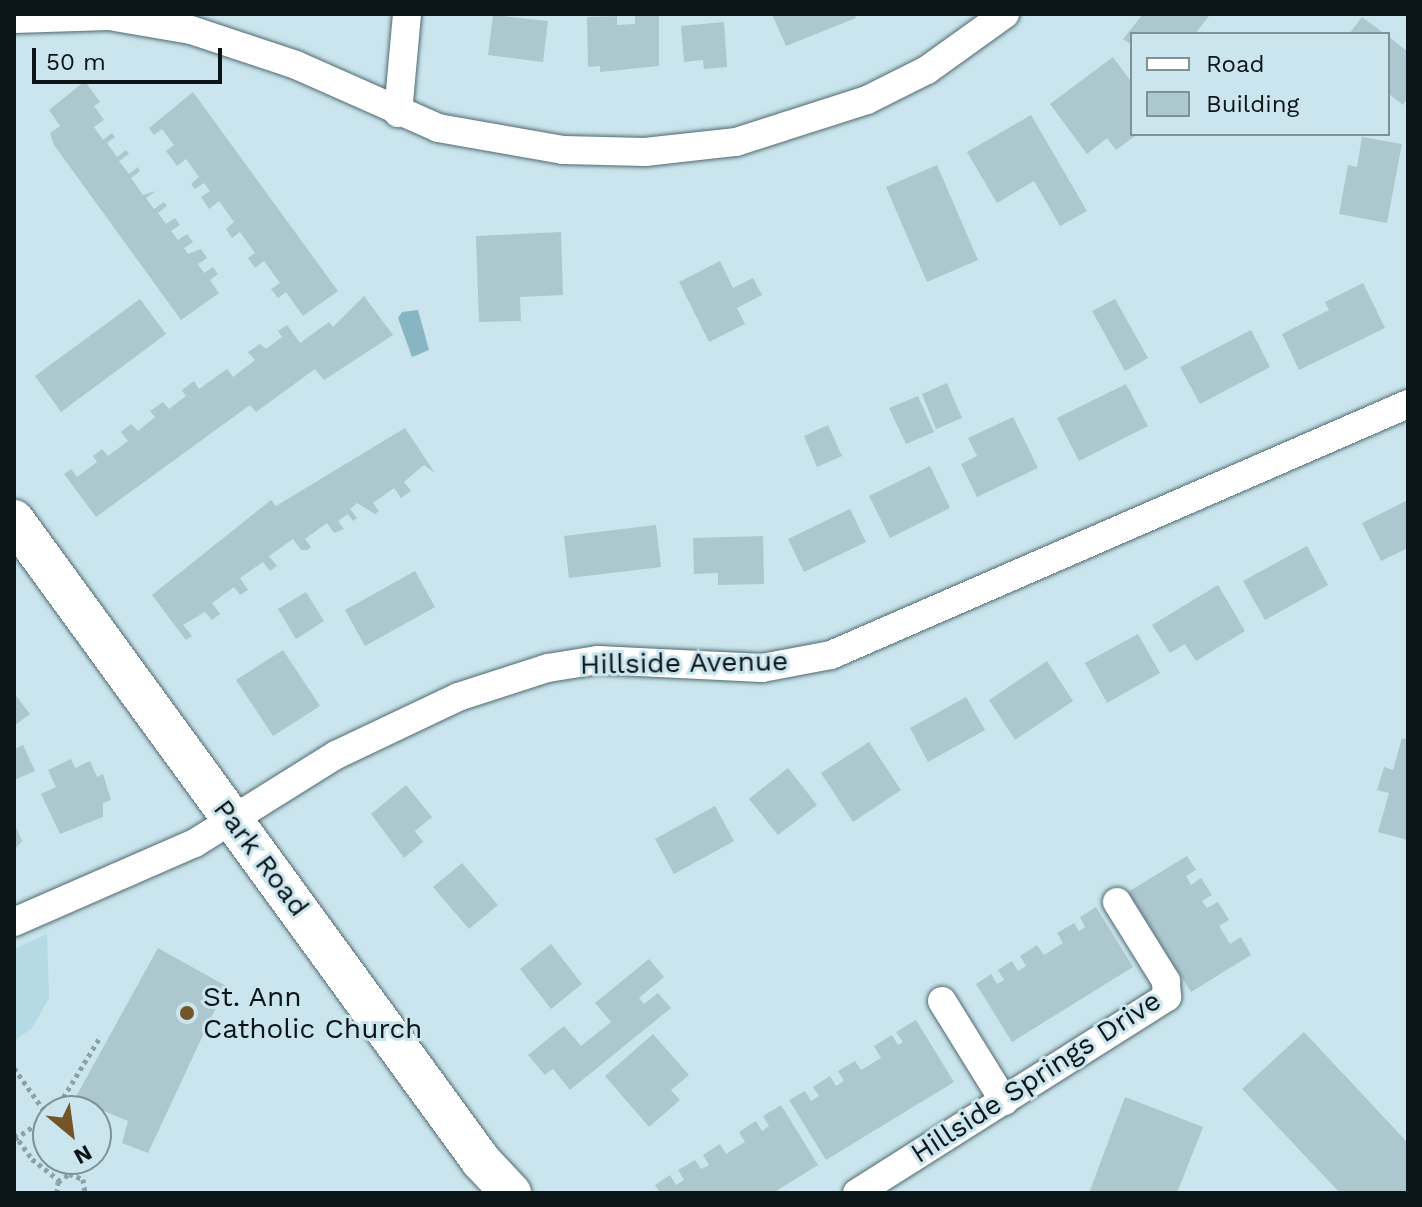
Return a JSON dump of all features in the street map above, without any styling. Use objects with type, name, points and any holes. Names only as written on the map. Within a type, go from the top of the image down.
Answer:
[{"type":"main road","name":"Park Road","points":[[14,520],[481,1161],[511,1193]]},
{"type":"street","points":[[398,113],[407,14]]},
{"type":"street","points":[[14,19],[109,16],[191,30],[296,65],[398,113],[498,142],[563,150],[706,147],[800,125],[867,100],[927,70],[1005,14]]},
{"type":"street","name":"Hillside Avenue","points":[[14,922],[195,843],[359,742],[523,674],[623,658],[762,668],[831,655],[1408,404]]},
{"type":"street","name":"Hillside Springs Drive","points":[[857,1193],[1167,997],[1166,981],[1117,902]]},
{"type":"street","points":[[942,1001],[1004,1101]]},
{"type":"path","points":[[65,1095],[99,1039]]},
{"type":"path","points":[[14,1068],[33,1095]]},
{"type":"path","points":[[32,1126],[15,1137],[32,1159],[59,1180]]},
{"type":"path","points":[[55,1193],[59,1180],[69,1174],[79,1176],[85,1193]]},
{"type":"shaded area","points":[[418,310],[429,350],[412,357],[398,318],[402,312]]},
{"type":"shaded area","points":[[47,934],[49,998],[32,1028],[14,1041],[14,949]]},
{"type":"building","points":[[772,14],[854,14],[856,18],[786,46]]},
{"type":"building","points":[[1143,14],[1209,16],[1197,32],[1130,32],[1130,44],[1123,39]]},
{"type":"building","points":[[493,15],[548,21],[543,62],[488,55]]},
{"type":"building","points":[[617,16],[617,25],[635,24],[635,16],[659,16],[659,66],[600,72],[600,66],[588,67],[587,17]]},
{"type":"building","points":[[1362,17],[1382,32],[1351,32]]},
{"type":"building","points":[[724,22],[727,67],[704,69],[703,60],[684,62],[681,26]]},
{"type":"building","points":[[1390,38],[1408,52],[1408,98],[1403,105],[1390,95]]},
{"type":"building","points":[[1113,57],[1130,80],[1130,136],[1135,136],[1116,150],[1107,138],[1087,154],[1050,104]]},
{"type":"building","points":[[85,81],[100,102],[94,106],[104,120],[94,127],[103,140],[112,133],[115,137],[107,143],[117,157],[126,150],[129,154],[119,161],[129,174],[138,167],[140,171],[131,178],[143,195],[156,191],[146,198],[154,209],[164,202],[167,206],[158,213],[166,224],[175,218],[180,225],[171,231],[178,240],[187,234],[193,242],[184,248],[188,254],[201,249],[207,258],[198,264],[204,273],[213,267],[218,274],[210,280],[219,293],[181,320],[54,145],[50,133],[60,126],[49,110]]},
{"type":"building","points":[[193,92],[338,291],[303,316],[286,292],[278,298],[271,289],[280,283],[264,261],[255,268],[248,258],[255,253],[240,232],[232,238],[226,229],[234,222],[219,201],[209,209],[201,197],[210,191],[204,183],[195,189],[191,184],[199,177],[186,159],[177,166],[166,151],[174,145],[162,129],[154,135],[149,128]]},
{"type":"building","points":[[1031,115],[1087,211],[1060,226],[1034,181],[997,203],[967,152]]},
{"type":"building","points":[[1362,137],[1402,144],[1387,223],[1339,214],[1348,165],[1357,167]]},
{"type":"building","points":[[937,165],[978,260],[927,282],[886,187]]},
{"type":"building","points":[[561,232],[563,295],[520,297],[521,321],[479,322],[476,236]]},
{"type":"building","points":[[720,261],[733,288],[753,278],[762,295],[737,308],[745,324],[709,342],[679,282]]},
{"type":"building","points":[[1363,283],[1385,328],[1299,370],[1282,334],[1329,310],[1325,302]]},
{"type":"building","points":[[364,296],[393,335],[324,380],[315,369],[256,412],[250,405],[96,517],[64,474],[71,469],[77,477],[97,462],[93,456],[102,449],[108,456],[128,441],[121,432],[131,424],[138,431],[155,417],[150,411],[163,402],[169,409],[186,396],[182,390],[194,381],[199,389],[227,369],[233,377],[255,360],[248,352],[260,344],[266,349],[282,337],[278,331],[287,325],[300,343],[329,322],[333,327]]},
{"type":"building","points":[[140,299],[166,334],[61,412],[35,376]]},
{"type":"building","points":[[1115,299],[1148,358],[1125,371],[1092,311]]},
{"type":"building","points":[[1251,330],[1270,367],[1200,404],[1180,367]]},
{"type":"building","points":[[947,383],[962,418],[936,429],[922,394]]},
{"type":"building","points":[[1126,384],[1148,426],[1079,461],[1057,418]]},
{"type":"building","points":[[918,396],[934,432],[906,444],[889,408]]},
{"type":"building","points":[[1013,417],[1038,468],[977,497],[961,464],[977,456],[968,438]]},
{"type":"building","points":[[828,425],[842,456],[817,467],[804,436]]},
{"type":"building","points":[[405,428],[435,473],[424,465],[404,482],[411,491],[401,498],[394,488],[373,503],[379,511],[375,514],[357,503],[350,509],[357,518],[353,521],[348,514],[338,521],[344,529],[334,533],[327,523],[305,539],[311,547],[308,550],[301,550],[293,539],[269,556],[277,566],[270,571],[263,562],[240,578],[248,590],[240,595],[234,587],[212,603],[220,614],[212,620],[205,612],[183,625],[192,636],[186,640],[152,595],[271,500],[276,506]]},
{"type":"building","points":[[930,466],[950,508],[890,538],[869,496]]},
{"type":"building","points":[[1408,500],[1408,548],[1381,561],[1362,523]]},
{"type":"building","points":[[850,509],[866,542],[804,572],[788,539]]},
{"type":"building","points":[[656,525],[661,567],[569,578],[564,536]]},
{"type":"building","points":[[763,536],[764,584],[718,585],[718,573],[694,574],[693,538]]},
{"type":"building","points":[[1307,546],[1328,585],[1265,620],[1243,581]]},
{"type":"building","points":[[415,571],[435,607],[365,646],[345,610]]},
{"type":"building","points":[[1218,585],[1245,631],[1196,661],[1185,644],[1170,653],[1152,625]]},
{"type":"building","points":[[306,592],[324,621],[296,639],[278,609]]},
{"type":"building","points":[[1138,634],[1160,673],[1107,703],[1085,663]]},
{"type":"building","points":[[283,650],[320,706],[273,736],[236,680]]},
{"type":"building","points":[[1047,661],[1073,701],[1015,740],[989,700]]},
{"type":"building","points":[[14,693],[30,714],[14,726]]},
{"type":"building","points":[[966,697],[985,730],[928,762],[910,728]]},
{"type":"building","points":[[1402,738],[1408,740],[1408,840],[1378,832],[1389,793],[1377,790],[1384,767],[1393,770]]},
{"type":"building","points":[[869,742],[901,790],[853,822],[821,773]]},
{"type":"building","points":[[23,745],[35,771],[14,780],[14,749]]},
{"type":"building","points":[[71,759],[75,768],[90,761],[97,777],[103,774],[111,800],[103,803],[103,817],[60,834],[41,794],[56,787],[48,770]]},
{"type":"building","points":[[788,768],[817,805],[778,835],[749,799]]},
{"type":"building","points":[[406,785],[432,817],[415,831],[423,842],[404,858],[371,814]]},
{"type":"building","points":[[715,806],[734,841],[674,874],[655,839]]},
{"type":"building","points":[[14,823],[22,841],[14,850]]},
{"type":"building","points":[[1187,856],[1196,870],[1186,876],[1191,885],[1201,878],[1212,895],[1202,901],[1207,908],[1218,902],[1229,920],[1219,926],[1230,944],[1241,937],[1251,955],[1191,992],[1128,892]]},
{"type":"building","points":[[462,863],[498,905],[469,929],[433,887]]},
{"type":"building","points":[[1096,907],[1133,967],[1012,1042],[976,984],[991,974],[997,984],[1004,980],[998,970],[1012,961],[1018,971],[1026,966],[1020,956],[1037,945],[1044,955],[1063,943],[1057,933],[1074,923],[1079,931],[1085,927],[1080,917]]},
{"type":"building","points":[[551,944],[582,984],[551,1009],[520,969]]},
{"type":"building","points":[[158,948],[226,986],[148,1153],[122,1143],[128,1121],[112,1114],[112,1095],[77,1095]]},
{"type":"building","points":[[649,959],[664,977],[639,998],[644,1004],[658,993],[671,1008],[570,1090],[553,1069],[545,1075],[528,1055],[564,1026],[581,1046],[611,1022],[595,1003]]},
{"type":"building","points":[[916,1020],[954,1082],[826,1160],[789,1100],[805,1091],[811,1101],[819,1096],[813,1087],[830,1076],[836,1086],[844,1081],[838,1071],[855,1061],[861,1070],[881,1058],[874,1046],[892,1035],[898,1045],[903,1042],[896,1032]]},
{"type":"building","points":[[1304,1032],[1408,1143],[1408,1193],[1340,1193],[1242,1089]]},
{"type":"building","points":[[653,1034],[689,1075],[671,1090],[680,1100],[649,1127],[605,1076]]},
{"type":"building","points":[[1125,1097],[1203,1127],[1177,1193],[1089,1193]]},
{"type":"building","points":[[781,1105],[818,1165],[773,1193],[660,1193],[655,1185],[670,1175],[676,1185],[684,1180],[678,1170],[695,1160],[701,1169],[709,1165],[703,1155],[720,1144],[726,1154],[745,1142],[739,1132],[756,1121],[762,1131],[769,1126],[763,1116]]},
{"type":"place","name":"St. Ann Catholic Church","points":[[187,1013]]}]
